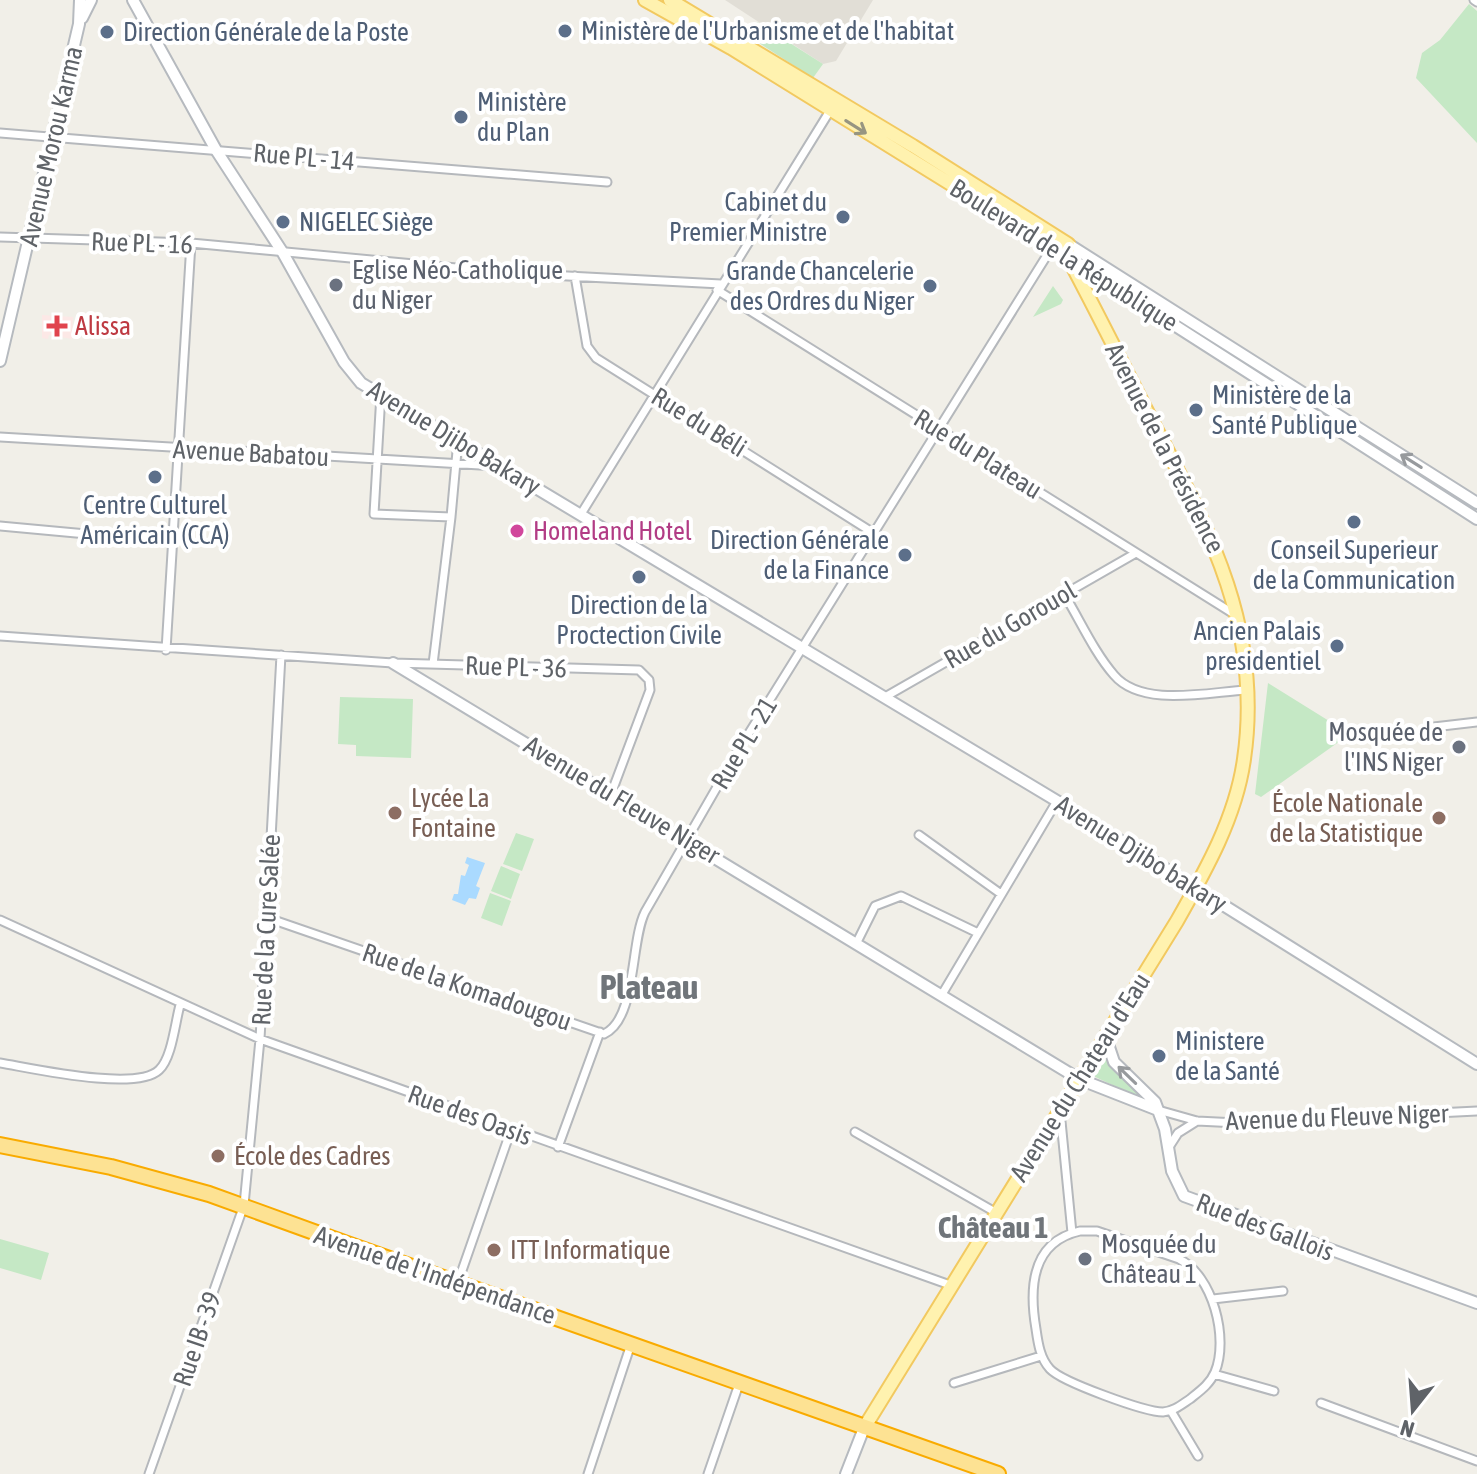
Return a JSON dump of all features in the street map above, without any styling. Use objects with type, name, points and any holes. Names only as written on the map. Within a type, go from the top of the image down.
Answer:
[{"type":"highway","name":"Avenue de l'Indépendance","points":[[0,1145],[111,1167],[244,1205],[998,1474]]},
{"type":"main road","name":"Boulevard de la République","points":[[645,0],[834,105]]},
{"type":"main road","name":"Boulevard de la République","points":[[670,0],[1061,246]]},
{"type":"main road","name":"Avenue de la Présidence","points":[[1061,246],[1201,514],[1222,562],[1238,617],[1248,690],[1244,761],[1220,841],[1195,889]]},
{"type":"main road","name":"Avenue du Chateau d'Eau","points":[[864,1428],[1195,889]]},
{"type":"street","name":"Avenue Morou Karma","points":[[0,361],[79,24],[80,0]]},
{"type":"street","name":"Avenue Morou Karma","points":[[79,24],[91,0]]},
{"type":"street","name":"Avenue Djibo Bakary","points":[[132,1],[216,150],[283,253],[344,362],[361,383],[802,649]]},
{"type":"street","points":[[581,514],[834,105]]},
{"type":"street","name":"Rue PL - 14","points":[[0,133],[607,182]]},
{"type":"street","name":"Rue PL - 16","points":[[0,237],[191,243],[283,253]]},
{"type":"street","points":[[166,650],[191,243]]},
{"type":"street","name":"Boulevard de la République","points":[[1061,246],[1477,503]]},
{"type":"street","name":"Rue PL - 21","points":[[600,1032],[608,1032],[617,1021],[632,979],[641,919],[686,839],[940,430],[1061,246]]},
{"type":"street","name":"Rue du Plateau","points":[[283,253],[719,287],[1238,617]]},
{"type":"street","name":"Rue du Béli","points":[[575,276],[589,351],[875,534]]},
{"type":"street","name":"Boulevard de la République","points":[[1253,366],[1331,427],[1477,519]]},
{"type":"street","points":[[381,394],[374,514],[451,517]]},
{"type":"street","points":[[1331,427],[1337,416]]},
{"type":"street","name":"Avenue Babatou","points":[[0,437],[456,466],[501,466]]},
{"type":"street","points":[[433,664],[458,440]]},
{"type":"street","points":[[1379,457],[1387,446]]},
{"type":"street","points":[[0,526],[173,542]]},
{"type":"street","name":"Rue du Gorouol","points":[[885,697],[1136,553]]},
{"type":"street","points":[[1064,594],[1115,677],[1132,689],[1154,694],[1248,690]]},
{"type":"street","name":"Avenue du Fleuve Niger","points":[[0,636],[166,650],[393,663],[1079,1079],[1158,1110],[1197,1121],[1237,1123],[1477,1111]]},
{"type":"street","name":"Avenue Djibo bakary","points":[[802,649],[1057,801],[1477,1064]]},
{"type":"street","name":"Rue de la Cure Salée","points":[[244,1205],[260,1039],[281,655]]},
{"type":"street","name":"Rue PL - 36","points":[[393,663],[639,670],[649,680],[650,690],[611,794]]},
{"type":"street","points":[[1425,728],[1477,722]]},
{"type":"street","points":[[941,996],[1057,801]]},
{"type":"street","points":[[919,835],[1001,894]]},
{"type":"street","points":[[857,942],[875,906],[901,896],[978,933]]},
{"type":"street","name":"Rue de la Komadougou","points":[[265,917],[600,1032],[558,1147]]},
{"type":"street","name":"Rue des Oasis","points":[[0,920],[260,1039],[950,1285]]},
{"type":"street","points":[[0,1063],[71,1074],[133,1079],[148,1076],[164,1063],[180,1005]]},
{"type":"street","name":"Rue des Gallois","points":[[1105,1034],[1114,1062],[1129,1078],[1148,1091],[1158,1110],[1178,1188],[1196,1203],[1477,1303]]},
{"type":"street","points":[[1060,1108],[1072,1233]]},
{"type":"street","name":"Avenue du Fleuve Niger","points":[[1169,1147],[1178,1133],[1197,1121]]},
{"type":"street","points":[[458,1282],[511,1130]]},
{"type":"street","points":[[855,1132],[995,1212]]},
{"type":"street","name":"Rue IB - 39","points":[[149,1474],[244,1205]]},
{"type":"street","points":[[1097,1231],[1191,1265],[1206,1281],[1213,1299],[1218,1340],[1214,1374],[1202,1390],[1171,1411],[1152,1410],[1063,1377],[1047,1366],[1041,1356],[1033,1310],[1033,1275],[1042,1256],[1072,1233],[1097,1231]]},
{"type":"street","points":[[1213,1299],[1283,1291]]},
{"type":"street","points":[[588,1474],[631,1344]]},
{"type":"street","points":[[954,1383],[1041,1356]]},
{"type":"street","points":[[1214,1374],[1274,1391]]},
{"type":"street","points":[[708,1474],[739,1384]]},
{"type":"street","points":[[1321,1403],[1477,1461]]},
{"type":"street","points":[[1171,1411],[1198,1456]]},
{"type":"street","points":[[846,1474],[864,1428]]},
{"type":"shaded area","points":[[725,0],[873,0],[836,61],[823,64]]},
{"type":"shaded area","name":"Alissa","points":[[42,315],[73,317],[72,339],[49,335],[48,339],[42,338]]},
{"type":"green space","points":[[1469,4],[1477,11],[1477,143],[1416,78],[1422,53],[1440,40]]},
{"type":"green space","points":[[757,22],[823,64],[813,78],[748,36]]},
{"type":"green space","points":[[1053,286],[1063,300],[1061,304],[1033,317]]},
{"type":"green space","points":[[1268,683],[1350,734],[1261,797],[1255,794]]},
{"type":"green space","points":[[340,697],[413,699],[411,758],[356,756],[356,745],[338,744]]},
{"type":"green space","points":[[516,833],[534,839],[522,871],[503,864]]},
{"type":"green space","points":[[501,866],[520,874],[511,899],[491,891]]},
{"type":"green space","points":[[490,893],[511,901],[502,926],[481,918]]},
{"type":"green space","points":[[1105,1054],[1108,1057],[1149,1102],[1091,1075]]},
{"type":"green space","points":[[0,1239],[49,1253],[41,1280],[0,1268]]},
{"type":"water","points":[[467,857],[485,863],[476,886],[480,888],[476,899],[469,898],[465,905],[452,900],[454,894],[458,894],[461,875],[465,876],[469,865],[465,863]]},
{"type":"place","name":"Ministère de l'Urbanisme et de l'habitat","points":[[565,31]]},
{"type":"place","name":"Direction Générale de la Poste","points":[[107,32]]},
{"type":"place","name":"Ministère du Plan","points":[[461,117]]},
{"type":"place","name":"Cabinet du Premier Ministre","points":[[843,217]]},
{"type":"place","name":"NIGELEC Siège","points":[[283,222]]},
{"type":"place","name":"Eglise Néo-Catholique du Niger","points":[[336,285]]},
{"type":"place","name":"Grande Chancelerie des Ordres du Niger","points":[[930,286]]},
{"type":"place","name":"Alissa","points":[[57,326]]},
{"type":"place","name":"Ministère de la Santé Publique","points":[[1196,410]]},
{"type":"place","name":"Centre Culturel Américain (CCA)","points":[[155,477]]},
{"type":"place","name":"Conseil Superieur de la Communication","points":[[1354,522]]},
{"type":"place","name":"Homeland Hotel","points":[[517,531]]},
{"type":"place","name":"Direction Générale de la Finance","points":[[905,555]]},
{"type":"place","name":"Direction de la Proctection Civile","points":[[639,577]]},
{"type":"place","name":"Ancien Palais presidentiel","points":[[1337,646]]},
{"type":"place","name":"Mosquée de l'INS Niger","points":[[1459,747]]},
{"type":"place","name":"Lycée La Fontaine","points":[[395,813]]},
{"type":"place","name":"École Nationale de la Statistique","points":[[1439,818]]},
{"type":"place","name":"Ministere de la Santé","points":[[1159,1056]]},
{"type":"place","name":"École des Cadres","points":[[218,1156]]},
{"type":"place","name":"ITT Informatique","points":[[494,1250]]},
{"type":"place","name":"Mosquée du Château 1","points":[[1085,1259]]},
{"type":"district","name":"Plateau","points":[[649,987]]},
{"type":"district","name":"Château 1","points":[[993,1228]]}]
